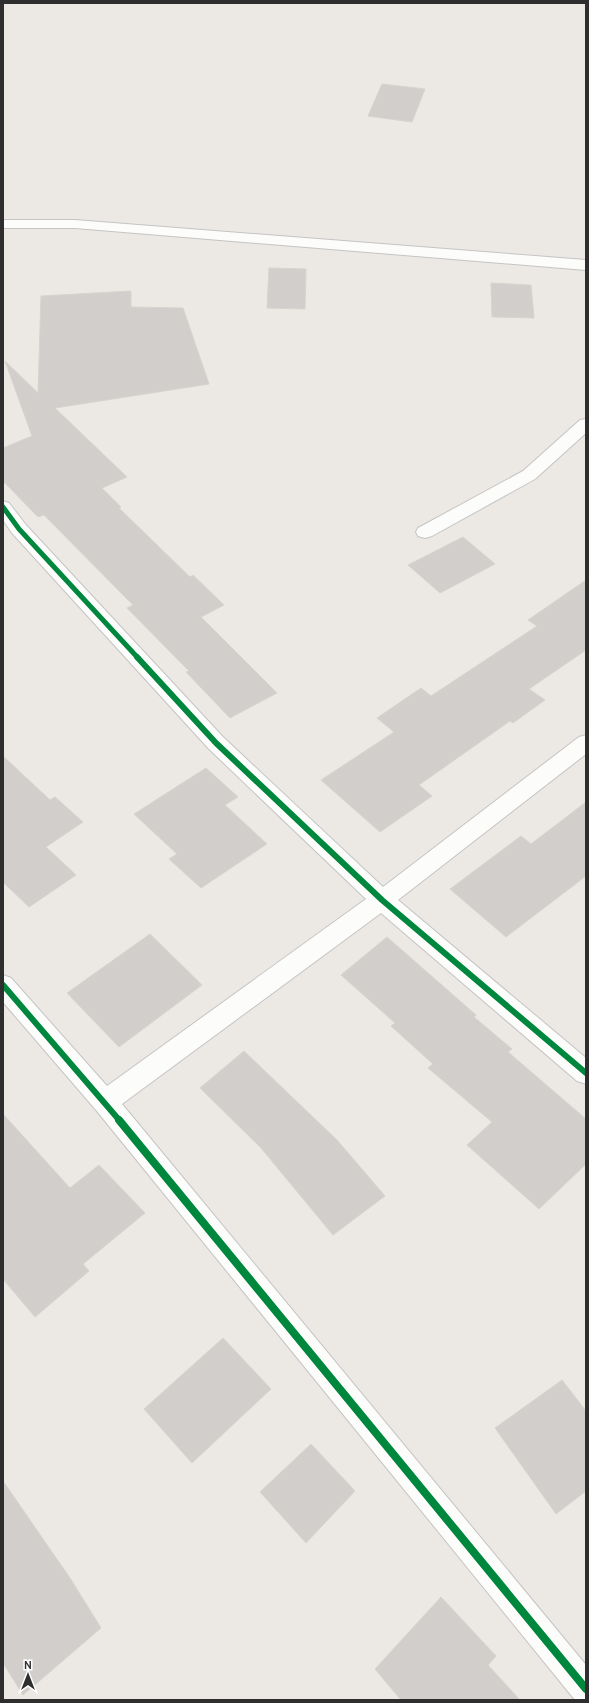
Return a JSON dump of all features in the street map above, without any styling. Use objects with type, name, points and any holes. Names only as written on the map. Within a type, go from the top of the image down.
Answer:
[{"type":"street","points":[[3,224],[75,224],[586,265]]},
{"type":"street","points":[[425,532],[529,475],[586,424]]},
{"type":"street","points":[[3,507],[18,529],[216,743],[382,900],[586,1073]]},
{"type":"street","points":[[105,1102],[382,900],[586,743]]},
{"type":"street","points":[[3,985],[105,1102],[586,1690]]},
{"type":"building","points":[[382,84],[425,89],[412,122],[368,116]]},
{"type":"building","points":[[269,268],[306,269],[305,309],[267,308]]},
{"type":"building","points":[[491,283],[531,285],[534,318],[492,317]]},
{"type":"building","points":[[131,291],[131,307],[183,308],[209,384],[55,408],[127,477],[102,488],[121,507],[119,508],[190,577],[193,575],[224,605],[201,617],[277,693],[230,718],[186,672],[189,671],[127,608],[133,605],[44,515],[38,517],[3,481],[3,448],[32,436],[5,361],[38,393],[41,296]]},
{"type":"building","points":[[463,537],[495,564],[440,593],[408,565]]},
{"type":"building","points":[[586,580],[586,650],[529,689],[545,700],[513,723],[510,721],[419,785],[432,796],[380,832],[321,780],[394,732],[377,718],[421,688],[431,696],[537,626],[528,620]]},
{"type":"building","points":[[3,756],[50,800],[55,797],[83,822],[46,847],[76,875],[29,907],[3,882]]},
{"type":"building","points":[[206,768],[238,797],[225,805],[267,844],[201,888],[169,859],[177,854],[134,814]]},
{"type":"building","points":[[586,802],[586,876],[506,937],[450,889],[521,836],[531,844]]},
{"type":"building","points":[[150,934],[202,985],[119,1047],[67,993]]},
{"type":"building","points":[[387,937],[476,1015],[474,1017],[512,1049],[508,1052],[586,1119],[586,1164],[539,1209],[467,1145],[492,1122],[428,1068],[433,1064],[391,1026],[395,1023],[341,975]]},
{"type":"building","points":[[244,1051],[337,1140],[385,1196],[333,1235],[261,1148],[200,1088]]},
{"type":"building","points":[[3,1114],[70,1188],[99,1165],[145,1213],[83,1264],[89,1271],[35,1317],[3,1279]]},
{"type":"building","points":[[223,1338],[271,1389],[192,1463],[144,1409]]},
{"type":"building","points":[[562,1380],[586,1411],[586,1491],[556,1514],[495,1428]]},
{"type":"building","points":[[311,1444],[355,1491],[306,1543],[260,1492]]},
{"type":"building","points":[[3,1481],[70,1578],[101,1628],[23,1695],[3,1663]]},
{"type":"building","points":[[441,1597],[496,1656],[488,1665],[520,1700],[401,1700],[375,1669]]},
{"type":"cycle path","points":[[3,507],[19,529],[216,743],[382,900],[586,1073]]},
{"type":"cycle path","points":[[3,985],[105,1102],[586,1689]]}]
